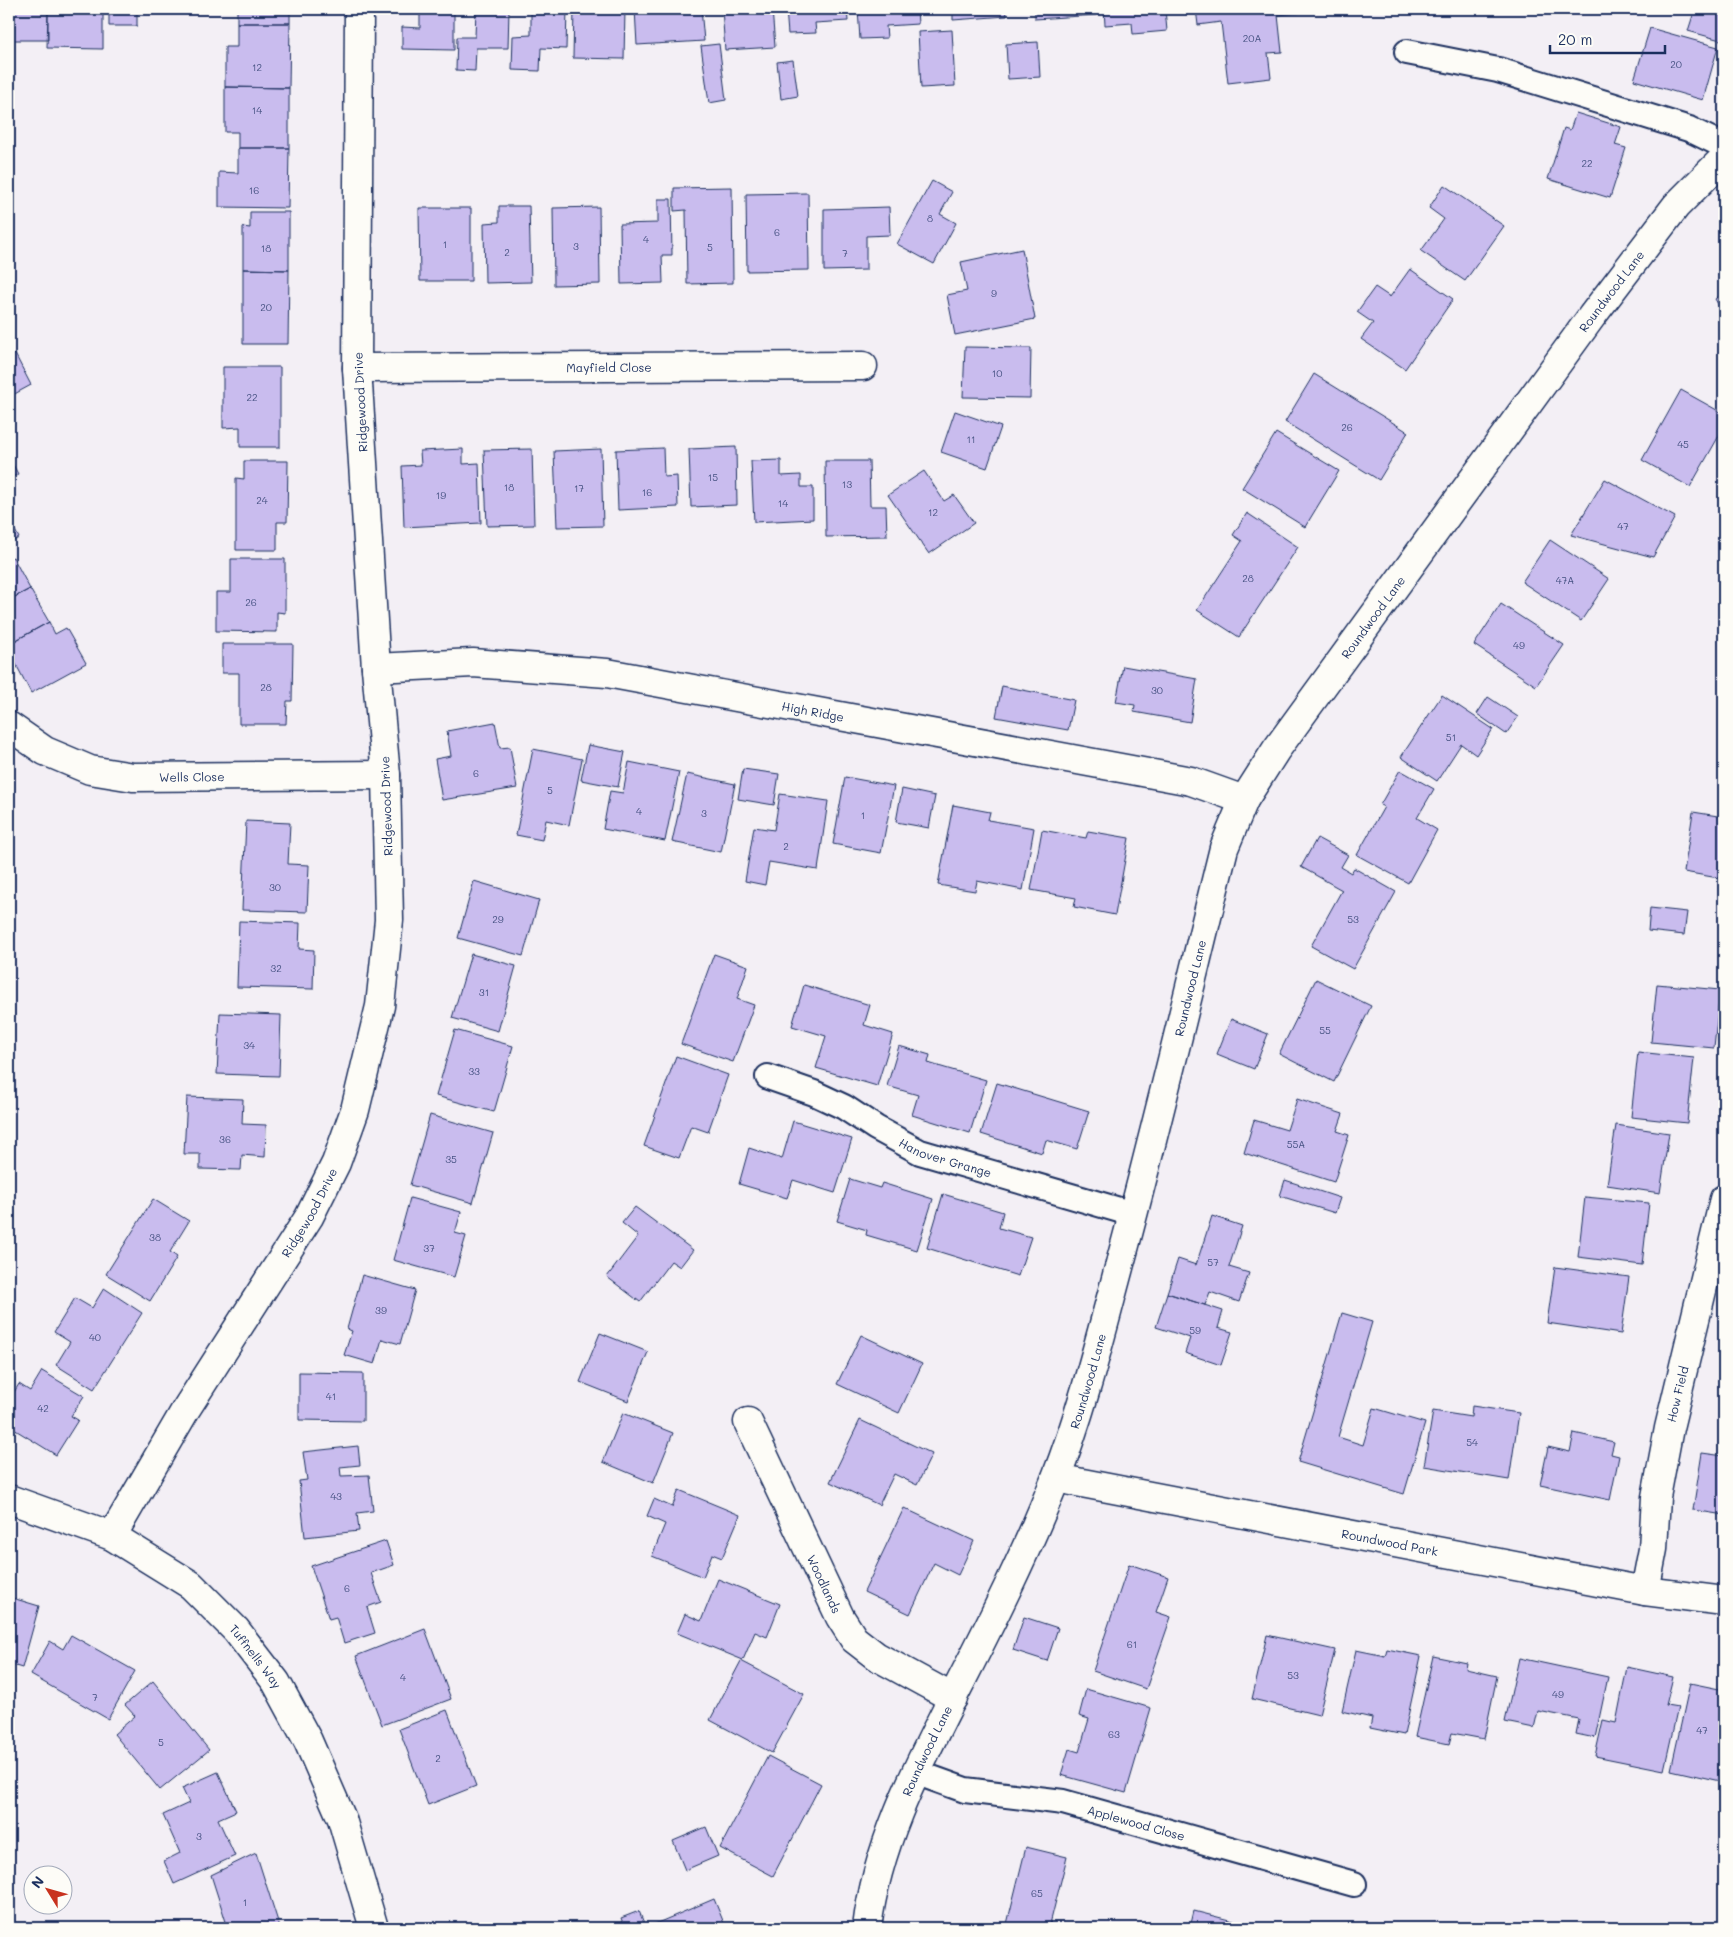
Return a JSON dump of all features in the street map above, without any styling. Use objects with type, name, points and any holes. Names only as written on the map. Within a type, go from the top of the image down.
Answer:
[{"type":"street","name":"Ridgewood Drive","points":[[112,1536],[186,1409],[309,1217],[336,1163],[355,1110],[380,1006],[389,920],[386,775],[376,668],[357,368],[359,9]]},
{"type":"street","name":"Roundwood Lane","points":[[867,1928],[870,1904],[888,1838],[915,1772],[1012,1582],[1056,1478],[1092,1370],[1133,1214],[1224,848],[1244,800],[1276,750],[1592,316],[1676,206],[1724,158]]},
{"type":"street","name":"Mayfield Close","points":[[357,368],[863,366]]},
{"type":"street","name":"High Ridge","points":[[376,668],[473,663],[606,673],[1191,781],[1244,800]]},
{"type":"street","name":"Wells Close","points":[[9,726],[45,751],[90,770],[133,777],[386,775]]},
{"type":"street","name":"How Field","points":[[1645,1591],[1653,1549],[1656,1496],[1670,1428],[1724,1199]]},
{"type":"street","name":"Woodlands","points":[[748,1422],[840,1617],[854,1639],[876,1656],[953,1698]]},
{"type":"street","name":"Roundwood Park","points":[[1056,1478],[1645,1591],[1724,1601]]},
{"type":"street","name":"Tuffnells Way","points":[[9,1499],[112,1536],[191,1585],[236,1630],[276,1682],[308,1741],[342,1819],[374,1928]]},
{"type":"lane","points":[[1407,52],[1498,70],[1689,129],[1724,146]]},
{"type":"lane","name":"Hanover Grange","points":[[768,1077],[814,1093],[844,1107],[876,1128],[920,1152],[1133,1214]]},
{"type":"lane","name":"Applewood Close","points":[[915,1772],[965,1790],[1063,1802],[1354,1884]]},
{"type":"building","points":[[9,9],[48,9],[48,40],[9,40]]},
{"type":"building","points":[[48,9],[103,9],[103,49],[47,48]]},
{"type":"building","points":[[109,9],[137,9],[137,26],[109,26]]},
{"type":"building","points":[[237,9],[290,9],[290,23],[237,23]]},
{"type":"building","points":[[420,9],[454,9],[454,50],[402,49],[402,27],[420,28]]},
{"type":"building","points":[[476,9],[509,9],[508,48],[476,48],[475,71],[456,70],[457,37],[475,37]]},
{"type":"building","points":[[531,9],[567,9],[566,49],[541,48],[540,71],[512,70],[513,36],[531,35]]},
{"type":"building","points":[[574,9],[625,9],[624,59],[573,58]]},
{"type":"building","points":[[635,9],[701,9],[704,41],[637,45]]},
{"type":"building","points":[[722,9],[772,9],[775,47],[725,50]]},
{"type":"building","points":[[786,9],[847,9],[848,21],[815,23],[816,33],[788,34]]},
{"type":"building","points":[[858,9],[917,9],[918,24],[886,26],[887,38],[860,39]]},
{"type":"building","points":[[953,9],[1006,9],[1007,16],[953,20]]},
{"type":"building","points":[[1035,9],[1095,9],[1096,15],[1035,19]]},
{"type":"building","points":[[1104,9],[1165,9],[1167,31],[1133,34],[1132,23],[1105,25]]},
{"type":"building","points":[[1196,9],[1299,9],[1299,13],[1278,15],[1282,52],[1268,53],[1271,78],[1228,83],[1221,22],[1198,25]]},
{"type":"building","points":[[1695,9],[1724,9],[1724,41],[1688,31]]},
{"type":"building","points":[[237,23],[290,23],[289,88],[225,87],[225,47],[237,47]]},
{"type":"building","points":[[1650,28],[1718,47],[1703,100],[1634,80]]},
{"type":"building","points":[[952,30],[955,86],[921,88],[918,32]]},
{"type":"building","points":[[1038,42],[1040,77],[1008,79],[1006,44]]},
{"type":"building","points":[[719,44],[726,100],[709,103],[701,46]]},
{"type":"building","points":[[793,60],[798,96],[781,99],[777,62]]},
{"type":"building","points":[[225,87],[289,88],[289,148],[238,148],[238,132],[225,132]]},
{"type":"building","points":[[1576,113],[1621,127],[1615,145],[1626,148],[1610,198],[1548,179],[1564,128],[1570,130]]},
{"type":"building","points":[[238,148],[289,148],[288,208],[219,207],[219,172],[238,173]]},
{"type":"building","points":[[932,181],[952,192],[940,214],[956,223],[934,264],[897,244]]},
{"type":"building","points":[[1444,185],[1504,226],[1465,281],[1421,251],[1444,219],[1429,208]]},
{"type":"building","points":[[732,187],[733,283],[687,284],[686,210],[674,211],[674,188]]},
{"type":"building","points":[[808,193],[809,270],[747,271],[746,194]]},
{"type":"building","points":[[658,199],[671,199],[672,255],[662,255],[663,283],[621,284],[620,224],[658,223]]},
{"type":"building","points":[[499,206],[529,206],[531,282],[485,283],[484,223],[499,222]]},
{"type":"building","points":[[599,207],[600,284],[554,285],[553,208]]},
{"type":"building","points":[[889,207],[890,235],[866,236],[866,270],[824,271],[824,209]]},
{"type":"building","points":[[419,208],[471,208],[471,281],[420,281]]},
{"type":"building","points":[[250,212],[289,212],[289,270],[243,269],[243,227],[250,228]]},
{"type":"building","points":[[1022,249],[1035,319],[955,335],[947,295],[967,291],[961,262]]},
{"type":"building","points":[[243,269],[289,270],[288,344],[243,344]]},
{"type":"building","points":[[1410,269],[1453,299],[1405,369],[1361,339],[1373,323],[1357,312],[1375,287],[1390,297]]},
{"type":"building","points":[[1724,293],[1724,314],[1715,299]]},
{"type":"building","points":[[965,347],[1031,348],[1030,398],[963,397]]},
{"type":"building","points":[[15,354],[31,385],[9,397],[9,357]]},
{"type":"building","points":[[223,367],[280,367],[280,447],[240,447],[240,427],[223,428]]},
{"type":"building","points":[[1314,374],[1408,432],[1379,480],[1285,422]]},
{"type":"building","points":[[1681,390],[1724,414],[1724,427],[1690,487],[1642,460]]},
{"type":"building","points":[[955,411],[1001,427],[987,468],[941,452]]},
{"type":"building","points":[[1276,433],[1339,471],[1305,527],[1242,488]]},
{"type":"building","points":[[736,447],[737,505],[691,507],[689,449]]},
{"type":"building","points":[[663,448],[664,477],[677,476],[678,507],[618,510],[616,450]]},
{"type":"building","points":[[463,449],[463,464],[479,463],[481,523],[404,527],[402,466],[421,465],[420,451]]},
{"type":"building","points":[[532,449],[534,525],[487,526],[484,450]]},
{"type":"building","points":[[601,449],[603,526],[557,527],[554,451]]},
{"type":"building","points":[[9,457],[18,474],[9,479]]},
{"type":"building","points":[[781,460],[781,476],[801,475],[801,487],[813,487],[813,519],[754,522],[751,461]]},
{"type":"building","points":[[244,461],[288,461],[287,522],[277,522],[277,550],[236,550],[236,478],[244,479]]},
{"type":"building","points":[[825,461],[869,461],[870,506],[886,506],[887,536],[826,537]]},
{"type":"building","points":[[924,471],[944,501],[954,495],[974,523],[929,554],[888,495]]},
{"type":"building","points":[[1605,479],[1675,517],[1653,557],[1571,535]]},
{"type":"building","points":[[9,487],[15,499],[9,503]]},
{"type":"building","points":[[1247,513],[1298,547],[1239,637],[1197,610],[1242,541],[1233,535]]},
{"type":"building","points":[[9,519],[19,538],[9,543]]},
{"type":"building","points":[[1550,540],[1609,579],[1581,621],[1522,582]]},
{"type":"building","points":[[13,557],[30,589],[9,600],[9,559]]},
{"type":"building","points":[[231,559],[285,559],[285,613],[277,612],[277,632],[216,631],[216,592],[231,592]]},
{"type":"building","points":[[30,589],[49,622],[9,644],[9,600]]},
{"type":"building","points":[[1501,604],[1564,645],[1536,686],[1474,645]]},
{"type":"building","points":[[49,622],[55,634],[66,628],[86,663],[31,693],[9,651],[9,644]]},
{"type":"building","points":[[222,644],[293,644],[292,701],[287,701],[286,724],[239,724],[239,673],[222,673]]},
{"type":"building","points":[[1123,666],[1197,679],[1190,722],[1134,712],[1135,705],[1116,702]]},
{"type":"building","points":[[1002,686],[1074,700],[1068,730],[996,717]]},
{"type":"building","points":[[1442,695],[1493,729],[1476,755],[1461,744],[1437,781],[1401,757]]},
{"type":"building","points":[[1488,697],[1518,717],[1506,734],[1477,714]]},
{"type":"building","points":[[495,722],[500,748],[510,747],[517,788],[442,800],[435,759],[451,756],[447,731]]},
{"type":"building","points":[[588,745],[625,752],[618,787],[581,780]]},
{"type":"building","points":[[533,749],[582,759],[569,825],[546,820],[542,840],[516,835]]},
{"type":"building","points":[[629,762],[679,772],[665,841],[603,829],[610,791],[623,793]]},
{"type":"building","points":[[743,769],[779,774],[774,805],[738,799]]},
{"type":"building","points":[[1400,770],[1434,789],[1417,818],[1437,830],[1408,883],[1357,855],[1384,807],[1380,805]]},
{"type":"building","points":[[687,774],[735,784],[721,852],[672,842]]},
{"type":"building","points":[[845,777],[894,786],[881,853],[833,844]]},
{"type":"building","points":[[902,789],[935,796],[929,828],[896,822]]},
{"type":"building","points":[[780,794],[828,801],[818,870],[769,862],[765,885],[745,881],[754,827],[774,830]]},
{"type":"building","points":[[953,805],[990,812],[988,820],[1034,828],[1023,890],[977,881],[975,891],[938,885]]},
{"type":"building","points":[[1693,812],[1724,817],[1724,879],[1684,872]]},
{"type":"building","points":[[246,821],[290,823],[288,864],[309,865],[307,912],[242,910]]},
{"type":"building","points":[[1042,830],[1086,838],[1088,831],[1129,838],[1115,915],[1074,907],[1076,898],[1031,890]]},
{"type":"building","points":[[1317,838],[1348,855],[1341,867],[1351,873],[1354,868],[1396,892],[1353,969],[1311,946],[1342,890],[1301,867]]},
{"type":"building","points":[[474,881],[539,900],[523,956],[458,938]]},
{"type":"building","points":[[1650,908],[1687,912],[1684,935],[1648,931]]},
{"type":"building","points":[[239,921],[300,923],[299,949],[314,950],[313,989],[237,987]]},
{"type":"building","points":[[471,954],[516,966],[498,1031],[452,1018]]},
{"type":"building","points":[[714,954],[748,966],[737,999],[754,1005],[733,1062],[681,1044]]},
{"type":"building","points":[[1316,979],[1371,1006],[1334,1082],[1279,1054]]},
{"type":"building","points":[[1657,984],[1720,990],[1714,1048],[1651,1042]]},
{"type":"building","points":[[804,985],[870,1005],[864,1025],[893,1034],[877,1086],[816,1068],[826,1036],[792,1026]]},
{"type":"building","points":[[220,1013],[281,1015],[279,1076],[217,1074]]},
{"type":"building","points":[[1231,1019],[1268,1034],[1254,1069],[1217,1054]]},
{"type":"building","points":[[455,1030],[513,1046],[494,1112],[436,1096]]},
{"type":"building","points":[[899,1046],[930,1055],[928,1063],[986,1080],[970,1133],[912,1115],[918,1095],[887,1086]]},
{"type":"building","points":[[1638,1052],[1694,1058],[1687,1123],[1631,1117]]},
{"type":"building","points":[[676,1056],[728,1075],[708,1132],[691,1126],[679,1158],[644,1146]]},
{"type":"building","points":[[997,1083],[1089,1111],[1077,1149],[1046,1140],[1042,1153],[981,1134]]},
{"type":"building","points":[[187,1097],[243,1099],[242,1124],[266,1125],[265,1157],[242,1155],[241,1170],[200,1169],[200,1154],[184,1154]]},
{"type":"building","points":[[1297,1099],[1343,1114],[1337,1131],[1349,1135],[1334,1182],[1244,1153],[1254,1120],[1287,1130]]},
{"type":"building","points":[[430,1115],[493,1133],[473,1203],[410,1185]]},
{"type":"building","points":[[793,1121],[852,1139],[835,1193],[793,1180],[787,1198],[739,1184],[749,1148],[782,1159]]},
{"type":"building","points":[[1616,1125],[1669,1133],[1660,1193],[1607,1185]]},
{"type":"building","points":[[850,1179],[880,1188],[882,1183],[933,1199],[917,1250],[866,1235],[867,1230],[837,1221]]},
{"type":"building","points":[[1285,1180],[1340,1198],[1335,1213],[1280,1196]]},
{"type":"building","points":[[943,1194],[1003,1212],[999,1228],[1031,1237],[1018,1276],[927,1248]]},
{"type":"building","points":[[1585,1197],[1649,1203],[1642,1265],[1578,1257]]},
{"type":"building","points":[[410,1198],[461,1212],[455,1233],[466,1236],[454,1277],[393,1260]]},
{"type":"building","points":[[153,1199],[189,1221],[170,1252],[177,1257],[150,1301],[106,1274]]},
{"type":"building","points":[[635,1207],[693,1250],[680,1267],[671,1261],[640,1302],[607,1277],[638,1236],[622,1223]]},
{"type":"building","points":[[1212,1216],[1242,1226],[1229,1267],[1249,1273],[1239,1302],[1210,1292],[1205,1305],[1167,1293],[1178,1259],[1196,1265]]},
{"type":"building","points":[[1555,1267],[1629,1277],[1621,1334],[1547,1323]]},
{"type":"building","points":[[362,1275],[415,1290],[400,1344],[382,1339],[375,1364],[344,1355],[352,1331],[347,1329]]},
{"type":"building","points":[[104,1288],[142,1313],[94,1389],[56,1365],[70,1342],[54,1332],[75,1298],[92,1308]]},
{"type":"building","points":[[1167,1293],[1223,1311],[1218,1328],[1232,1332],[1221,1365],[1185,1353],[1190,1338],[1156,1327]]},
{"type":"building","points":[[1342,1313],[1372,1322],[1338,1437],[1363,1445],[1374,1408],[1425,1423],[1404,1494],[1298,1462]]},
{"type":"building","points":[[600,1333],[648,1352],[628,1401],[580,1382]]},
{"type":"building","points":[[861,1335],[922,1364],[899,1413],[837,1384]]},
{"type":"building","points":[[42,1371],[84,1396],[71,1416],[78,1420],[56,1455],[9,1426],[9,1400],[19,1384],[30,1391]]},
{"type":"building","points":[[299,1372],[363,1373],[363,1421],[299,1420]]},
{"type":"building","points":[[1472,1406],[1519,1413],[1509,1480],[1424,1466],[1433,1411],[1471,1417]]},
{"type":"building","points":[[623,1413],[673,1433],[653,1483],[603,1462]]},
{"type":"building","points":[[860,1420],[932,1454],[917,1485],[894,1474],[879,1505],[830,1482]]},
{"type":"building","points":[[1574,1433],[1614,1442],[1611,1454],[1619,1456],[1610,1500],[1540,1485],[1548,1447],[1570,1452]]},
{"type":"building","points":[[358,1446],[360,1465],[340,1467],[341,1476],[369,1475],[373,1511],[357,1513],[359,1531],[305,1537],[299,1481],[307,1480],[303,1452]]},
{"type":"building","points":[[1702,1453],[1724,1456],[1724,1515],[1693,1510]]},
{"type":"building","points":[[679,1490],[740,1515],[722,1558],[712,1554],[703,1577],[652,1556],[665,1524],[647,1516],[654,1499],[672,1507]]},
{"type":"building","points":[[904,1508],[974,1541],[958,1575],[934,1563],[910,1614],[864,1592]]},
{"type":"building","points":[[386,1541],[394,1565],[371,1573],[381,1602],[367,1607],[375,1633],[344,1643],[336,1617],[329,1619],[311,1566]]},
{"type":"building","points":[[1129,1564],[1168,1577],[1156,1612],[1171,1617],[1146,1689],[1093,1671]]},
{"type":"building","points":[[718,1579],[780,1604],[767,1637],[755,1632],[743,1660],[677,1633],[685,1614],[701,1621]]},
{"type":"building","points":[[9,1597],[39,1606],[22,1668],[9,1664]]},
{"type":"building","points":[[1024,1617],[1058,1628],[1047,1661],[1013,1650]]},
{"type":"building","points":[[425,1629],[451,1699],[382,1725],[356,1656]]},
{"type":"building","points":[[71,1635],[135,1671],[108,1719],[31,1675],[50,1641],[63,1649]]},
{"type":"building","points":[[1267,1635],[1335,1650],[1319,1715],[1252,1699]]},
{"type":"building","points":[[1387,1649],[1421,1656],[1404,1735],[1370,1728],[1372,1718],[1342,1711],[1356,1650],[1385,1656]]},
{"type":"building","points":[[1433,1656],[1467,1663],[1466,1669],[1497,1676],[1484,1739],[1452,1733],[1449,1744],[1415,1737]]},
{"type":"building","points":[[1519,1658],[1608,1677],[1595,1738],[1576,1734],[1579,1719],[1538,1711],[1534,1728],[1505,1722]]},
{"type":"building","points":[[741,1661],[804,1694],[772,1753],[710,1720]]},
{"type":"building","points":[[1627,1667],[1673,1677],[1666,1705],[1678,1707],[1664,1770],[1595,1756],[1603,1720],[1616,1723]]},
{"type":"building","points":[[153,1681],[209,1750],[160,1790],[114,1734],[135,1716],[125,1705]]},
{"type":"building","points":[[1690,1683],[1724,1690],[1724,1782],[1671,1770]]},
{"type":"building","points":[[1086,1689],[1151,1708],[1126,1793],[1061,1775],[1069,1749],[1079,1752],[1089,1719],[1079,1716]]},
{"type":"building","points":[[447,1710],[476,1786],[428,1805],[399,1729]]},
{"type":"building","points":[[768,1756],[821,1784],[773,1876],[720,1848]]},
{"type":"building","points":[[218,1772],[236,1811],[218,1819],[235,1856],[174,1884],[164,1861],[180,1853],[163,1815],[189,1803],[182,1788]]},
{"type":"building","points":[[706,1827],[718,1856],[685,1870],[673,1841]]},
{"type":"building","points":[[1026,1847],[1067,1857],[1049,1928],[1006,1928]]},
{"type":"building","points":[[256,1853],[280,1928],[228,1928],[211,1875]]},
{"type":"building","points":[[714,1899],[726,1928],[657,1928],[655,1924]]},
{"type":"building","points":[[639,1911],[646,1928],[625,1928],[621,1918]]},
{"type":"building","points":[[1194,1911],[1249,1925],[1248,1928],[1190,1928]]}]
